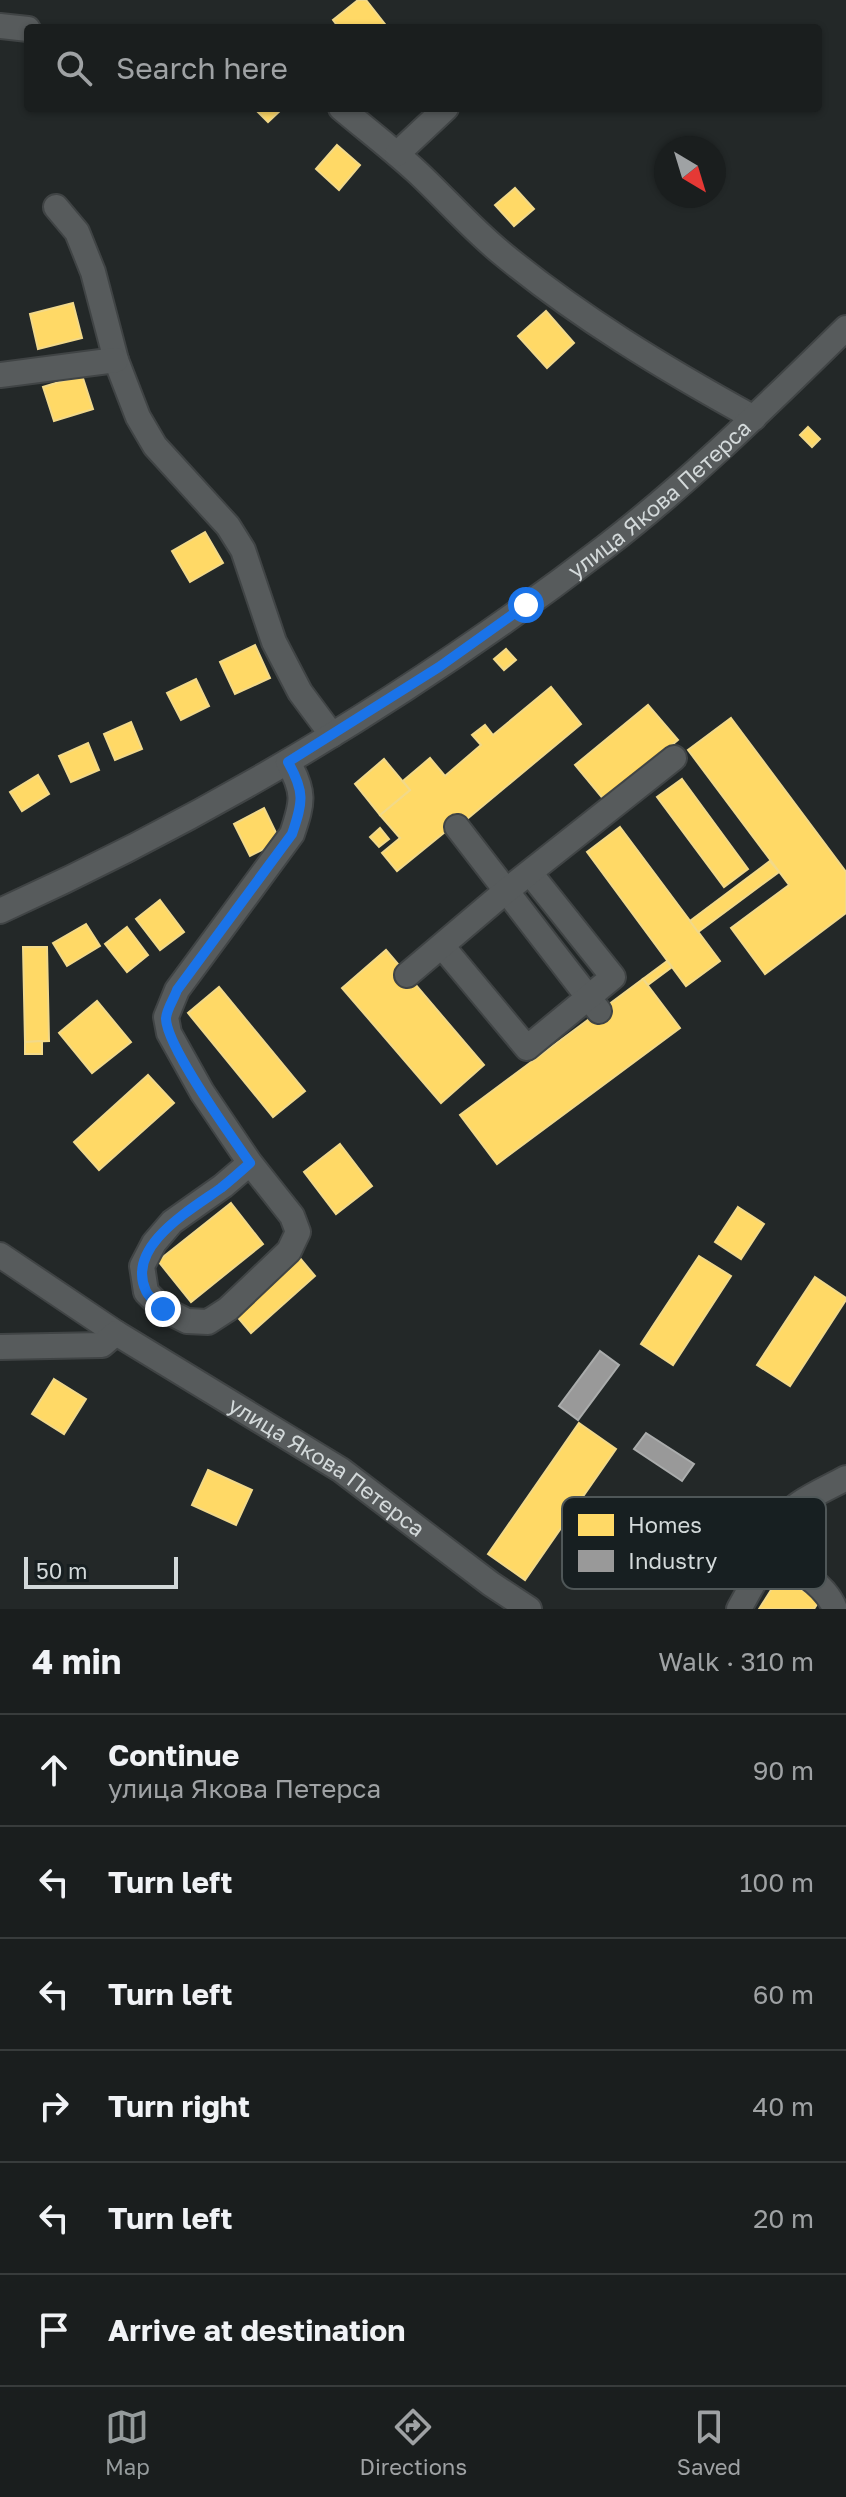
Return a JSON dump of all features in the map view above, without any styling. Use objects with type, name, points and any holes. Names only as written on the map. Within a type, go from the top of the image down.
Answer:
[{"type":"street","points":[[0,26],[24,29]]},
{"type":"street","points":[[346,112],[417,172],[461,218],[537,280],[609,332],[754,418]]},
{"type":"street","points":[[397,154],[442,112]]},
{"type":"street","points":[[56,207],[77,232],[93,272],[116,360],[138,417],[155,446],[207,500],[243,550],[274,642],[300,692],[332,735]]},
{"type":"street","name":"улица Якова Петерса","points":[[0,911],[65,882],[288,762],[439,667],[605,547],[716,454],[846,328]]},
{"type":"street","points":[[0,375],[116,360]]},
{"type":"street","points":[[407,975],[506,891],[674,758]]},
{"type":"street","points":[[250,1163],[172,1222],[154,1243],[142,1266],[146,1292],[163,1309],[187,1321],[208,1322],[228,1309],[289,1251],[298,1232],[292,1216],[250,1163],[202,1092],[169,1033],[166,1017],[177,990],[292,834],[302,805],[300,783],[288,762]]},
{"type":"street","points":[[457,827],[594,1004]]},
{"type":"street","points":[[442,946],[527,1048],[594,1004],[613,977],[530,873]]},
{"type":"street","name":"улица Якова Петерса","points":[[0,1255],[116,1333],[341,1470],[491,1584],[529,1609]]},
{"type":"street","points":[[0,1347],[102,1345],[116,1333]]},
{"type":"street","points":[[811,1497],[846,1478]]},
{"type":"street","points":[[739,1609],[750,1589]]},
{"type":"street","points":[[821,1589],[829,1595],[835,1609]]},
{"type":"building: Homes","points":[[358,0],[366,0],[385,24],[336,24],[333,20]]},
{"type":"building: Homes","points":[[258,112],[279,112],[268,122]]},
{"type":"building: Homes","points":[[337,145],[360,165],[339,190],[316,169]]},
{"type":"building: Homes","points":[[515,188],[534,209],[514,226],[495,205]]},
{"type":"building: Homes","points":[[73,303],[82,338],[38,349],[30,314]]},
{"type":"building: Homes","points":[[546,311],[574,343],[547,368],[518,336]]},
{"type":"building: Homes","points":[[82,375],[93,409],[54,421],[43,387]]},
{"type":"building: Homes","points":[[808,427],[820,439],[812,447],[800,435]]},
{"type":"building: Homes","points":[[205,532],[223,563],[190,582],[172,551]]},
{"type":"building: Homes","points":[[255,645],[270,678],[235,694],[220,662]]},
{"type":"building: Homes","points":[[506,649],[516,660],[504,670],[494,659]]},
{"type":"building: Homes","points":[[196,679],[209,706],[181,720],[167,693]]},
{"type":"building: Homes","points":[[551,687],[581,724],[448,835],[445,832],[397,871],[382,853],[400,838],[380,815],[410,790],[403,781],[430,758],[445,776],[481,745],[472,735],[485,725],[493,735]]},
{"type":"building: Homes","points":[[648,705],[678,740],[605,801],[575,765]]},
{"type":"building: Homes","points":[[731,718],[846,872],[846,913],[765,974],[731,928],[789,885],[688,750]]},
{"type":"building: Homes","points":[[131,722],[142,749],[115,760],[104,734]]},
{"type":"building: Homes","points":[[88,743],[99,770],[71,782],[59,756]]},
{"type":"building: Homes","points":[[384,759],[410,790],[380,815],[355,784]]},
{"type":"building: Homes","points":[[38,775],[49,794],[22,811],[10,792]]},
{"type":"building: Homes","points":[[682,779],[748,869],[724,887],[657,797]]},
{"type":"building: Homes","points":[[264,808],[280,841],[250,856],[234,824]]},
{"type":"building: Homes","points":[[620,827],[720,961],[686,986],[587,852]]},
{"type":"building: Homes","points":[[380,828],[389,839],[379,847],[370,837]]},
{"type":"building: Homes","points":[[770,861],[779,872],[698,932],[690,921]]},
{"type":"building: Homes","points":[[160,900],[184,932],[160,950],[136,919]]},
{"type":"building: Homes","points":[[86,924],[100,946],[67,966],[53,943]]},
{"type":"building: Homes","points":[[127,927],[148,955],[127,972],[105,944]]},
{"type":"building: Homes","points":[[23,947],[47,947],[49,1041],[25,1042]]},
{"type":"building: Homes","points":[[386,950],[484,1065],[441,1103],[342,988]]},
{"type":"building: Homes","points":[[667,961],[672,967],[648,985],[643,979]]},
{"type":"building: Homes","points":[[643,979],[680,1028],[497,1164],[460,1115]]},
{"type":"building: Homes","points":[[219,987],[305,1091],[273,1117],[188,1013]]},
{"type":"building: Homes","points":[[97,1001],[131,1042],[92,1073],[59,1033]]},
{"type":"building: Homes","points":[[42,1041],[42,1054],[25,1054],[25,1042]]},
{"type":"building: Homes","points":[[148,1075],[174,1103],[99,1170],[74,1142]]},
{"type":"building: Homes","points":[[340,1144],[372,1186],[336,1214],[304,1172]]},
{"type":"building: Homes","points":[[231,1203],[263,1244],[191,1302],[158,1261]]},
{"type":"building: Homes","points":[[738,1207],[764,1224],[741,1259],[715,1242]]},
{"type":"building: Homes","points":[[699,1256],[731,1276],[673,1365],[641,1344]]},
{"type":"building: Homes","points":[[299,1257],[315,1276],[251,1333],[235,1314]]},
{"type":"building: Homes","points":[[815,1277],[846,1300],[790,1386],[757,1365]]},
{"type":"building: Homes","points":[[54,1379],[86,1399],[64,1434],[32,1414]]},
{"type":"building: Homes","points":[[579,1423],[616,1449],[583,1497],[562,1497],[562,1527],[525,1580],[488,1554]]},
{"type":"building: Homes","points":[[208,1470],[252,1490],[236,1525],[192,1505]]},
{"type":"building: Homes","points":[[772,1589],[800,1589],[819,1601],[814,1609],[759,1609]]},
{"type":"building: Industry","points":[[600,1351],[619,1365],[578,1420],[559,1406]]},
{"type":"building: Industry","points":[[646,1433],[694,1464],[682,1481],[634,1449]]},
{"type":"route","points":[[163,1309],[146,1292],[142,1266],[154,1243],[172,1222],[250,1163],[202,1092],[169,1033],[166,1017],[177,990],[292,834],[302,805],[300,783],[288,762],[439,667],[526,605]]}]
